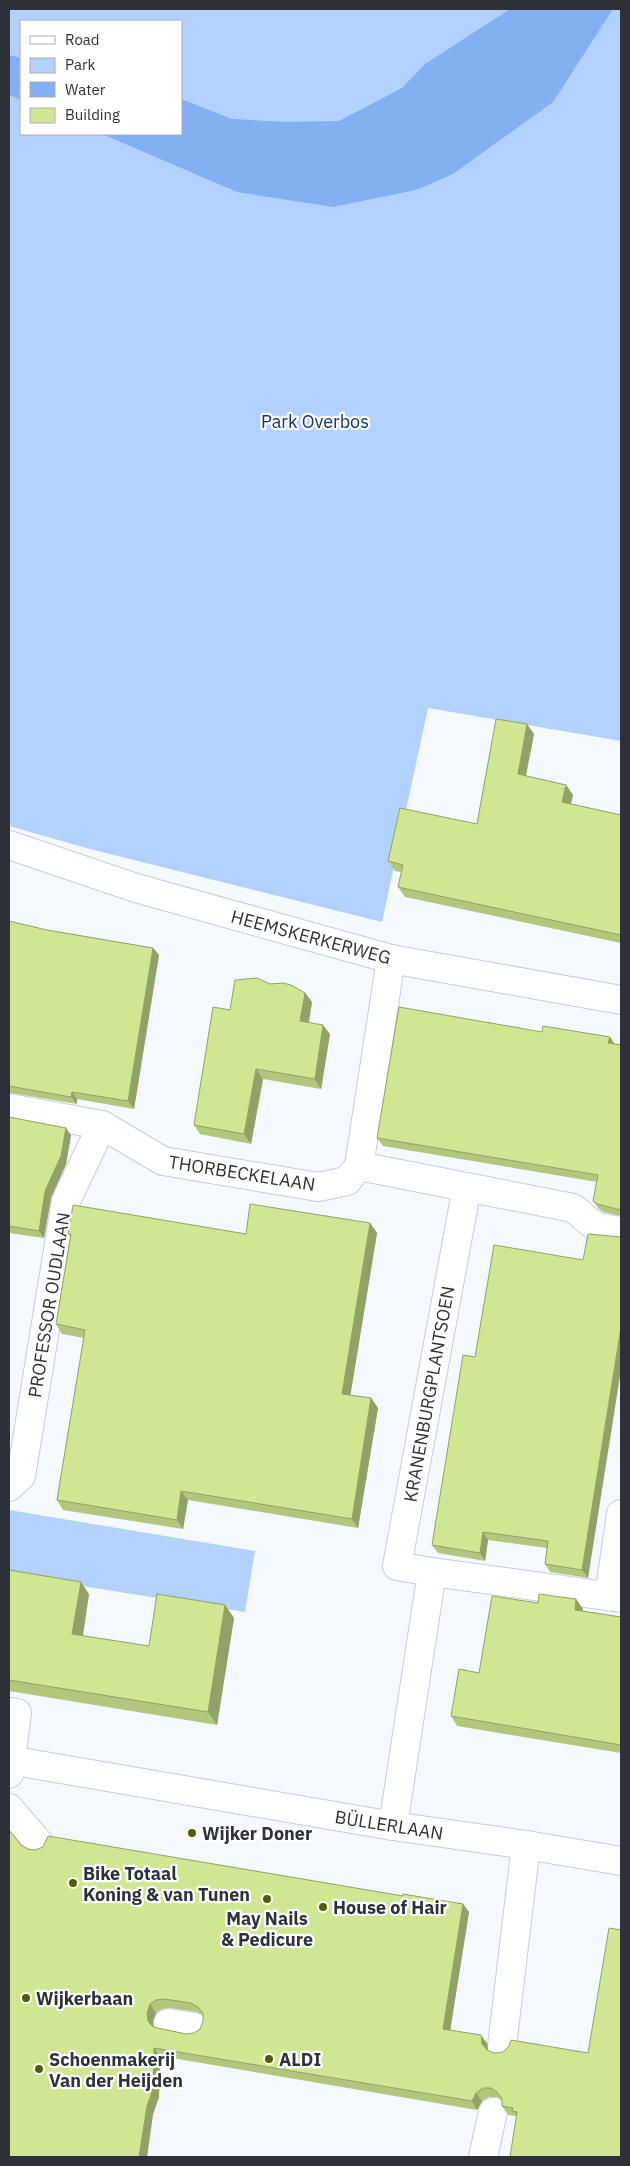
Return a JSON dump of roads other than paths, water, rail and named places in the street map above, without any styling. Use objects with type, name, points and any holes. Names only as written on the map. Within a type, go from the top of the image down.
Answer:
[{"type":"street","name":"HEEMSKERKERWEG","points":[[9,845],[136,888],[391,959],[621,1000]]},
{"type":"street","points":[[391,959],[359,1166],[573,1208],[596,1227],[621,1231]]},
{"type":"street","name":"THORBECKELAAN","points":[[9,1108],[102,1124],[163,1161],[318,1187],[347,1181],[359,1166]]},
{"type":"street","name":"PROFESSOR OUDLAAN","points":[[9,1487],[21,1476],[66,1201],[102,1124]]},
{"type":"street","name":"KRANENBURGPLANTSOEN","points":[[467,1187],[397,1566],[615,1597],[621,1514]]},
{"type":"street","points":[[393,1826],[432,1572]]},
{"type":"street","points":[[9,1712],[17,1713],[9,1765]]},
{"type":"street","name":"BÜLLERLAAN","points":[[9,1765],[621,1861]]},
{"type":"street","points":[[9,1808],[39,1842]]},
{"type":"street","points":[[502,2046],[526,1845]]},
{"type":"street","points":[[168,2023],[194,2027]]},
{"type":"street","points":[[483,2157],[493,2112]]},
{"type":"water","points":[[510,9],[613,9],[553,102],[453,174],[416,190],[333,207],[237,192],[104,135],[182,135],[182,99],[232,119],[285,122],[339,121],[402,88],[425,64]]},
{"type":"water","points":[[9,55],[20,58],[20,100],[9,95]]},
{"type":"place","name":"Wijker Doner","points":[[192,1833]]},
{"type":"place","name":"Bike Totaal Koning & van Tunen","points":[[73,1883]]},
{"type":"place","name":"May Nails & Pedicure","points":[[267,1899]]},
{"type":"place","name":"House of Hair","points":[[323,1907]]},
{"type":"place","name":"Wijkerbaan","points":[[26,1998]]},
{"type":"place","name":"ALDI","points":[[269,2059]]},
{"type":"place","name":"Schoenmakerij Van der Heijden","points":[[39,2069]]},
{"type":"park label","name":"Park Overbos","points":[[315,421]]}]
